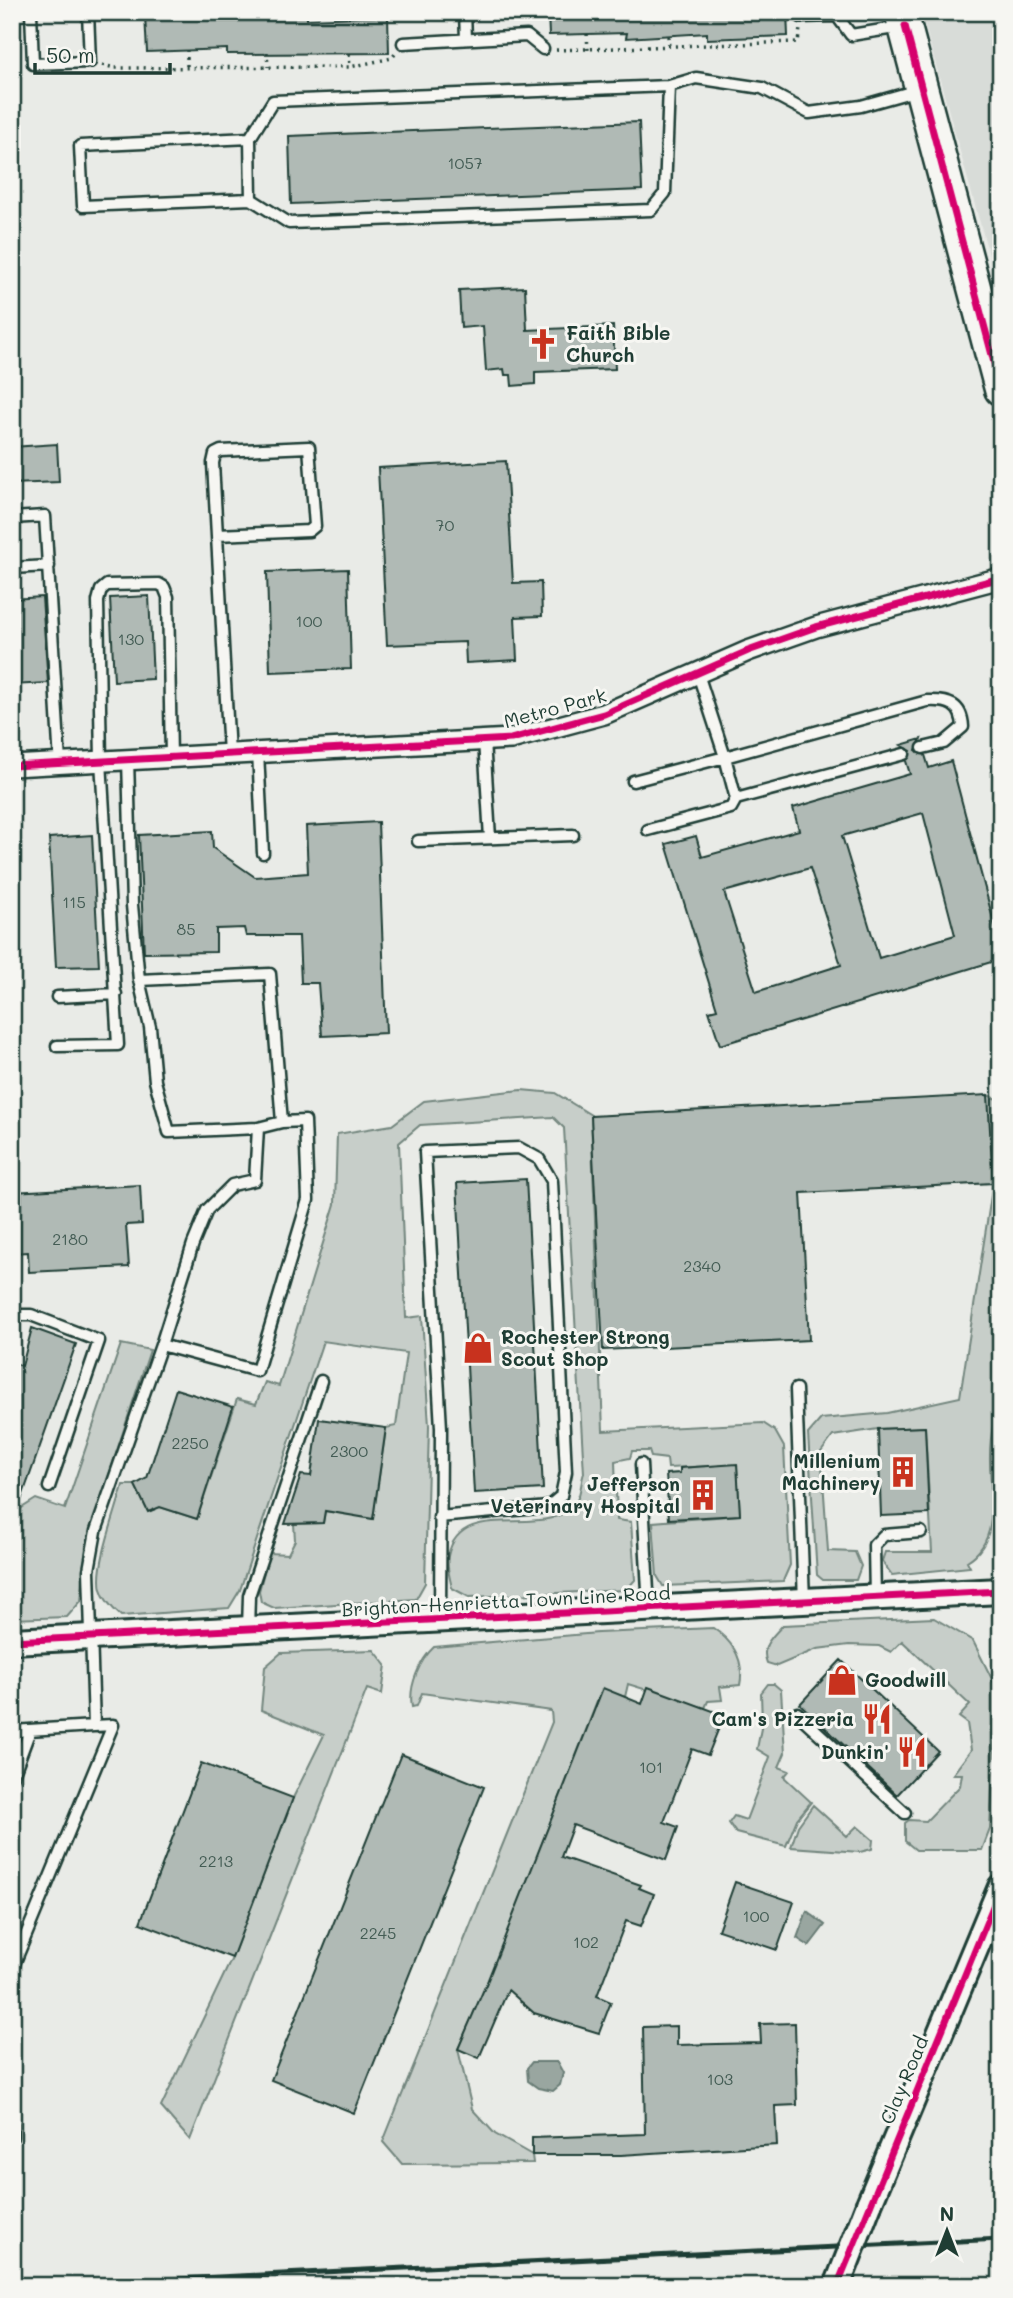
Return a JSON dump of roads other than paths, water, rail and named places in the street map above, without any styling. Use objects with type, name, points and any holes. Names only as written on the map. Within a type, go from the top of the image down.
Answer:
[{"type":"main road","points":[[903,19],[1001,389]]},
{"type":"street","name":"Metro Park","points":[[12,766],[511,738],[604,714],[748,650],[816,627],[1001,578]]},
{"type":"street","name":"Brighton-Henrietta Town Line Road","points":[[12,1641],[1001,1591]]},
{"type":"street","name":"Clay Road","points":[[837,2286],[869,2204],[989,1926],[1001,1887]]},
{"type":"lane","points":[[31,12],[33,65],[90,62],[88,12]]},
{"type":"lane","points":[[464,12],[466,39]]},
{"type":"lane","points":[[801,17],[837,16],[850,35],[903,19]]},
{"type":"lane","points":[[403,43],[527,36],[543,49]]},
{"type":"lane","points":[[251,199],[250,138],[273,101],[669,86],[696,78],[762,88],[809,113],[861,106],[921,89]]},
{"type":"lane","points":[[250,138],[80,146],[83,206],[251,199],[289,223],[650,210],[665,193],[669,86]]},
{"type":"lane","points":[[217,536],[309,531],[315,526],[309,447],[221,451],[215,454],[217,536],[229,754]]},
{"type":"lane","points":[[12,518],[45,516],[61,763]]},
{"type":"lane","points":[[12,568],[48,566]]},
{"type":"lane","points":[[57,1046],[118,1045],[101,761],[98,601],[101,590],[107,586],[159,584],[164,587],[168,597],[171,757]]},
{"type":"lane","points":[[648,830],[731,808],[736,799],[698,674]]},
{"type":"lane","points":[[633,781],[927,701],[943,700],[956,705],[963,715],[963,727],[944,743],[923,748]]},
{"type":"lane","points":[[484,740],[490,838]]},
{"type":"lane","points":[[258,752],[263,853]]},
{"type":"lane","points":[[736,799],[904,754]]},
{"type":"lane","points":[[128,759],[132,905],[139,980],[150,1027],[155,1081],[169,1132],[258,1128],[282,1122],[305,1121],[308,1200],[257,1371],[161,1345]]},
{"type":"lane","points":[[418,841],[573,835]]},
{"type":"lane","points":[[139,980],[270,974],[282,1122]]},
{"type":"lane","points":[[57,997],[116,994]]},
{"type":"lane","points":[[94,1726],[89,1570],[96,1531],[193,1244],[207,1210],[232,1185],[255,1180],[258,1128]]},
{"type":"lane","points":[[439,1517],[548,1507],[561,1496],[566,1472],[552,1181],[539,1159],[519,1148],[425,1152],[441,1428],[439,1517],[440,1620]]},
{"type":"lane","points":[[12,1315],[31,1315],[99,1342],[49,1487]]},
{"type":"lane","points":[[248,1629],[249,1596],[321,1381]]},
{"type":"lane","points":[[796,1389],[804,1601]]},
{"type":"lane","points":[[641,1464],[649,1610]]},
{"type":"lane","points":[[875,1598],[874,1545],[884,1535],[921,1532]]},
{"type":"lane","points":[[797,1713],[905,1813]]},
{"type":"lane","points":[[12,1731],[113,1725],[12,1969]]},
{"type":"lane","points":[[12,1778],[30,1730]]},
{"type":"lane","points":[[12,2123],[12,2137]]},
{"type":"railway","points":[[35,2286],[1001,2239]]},
{"type":"place","name":"Faith Bible Church","points":[[543,344]]},
{"type":"place","name":"Rochester Strong Scout Shop","points":[[478,1348]]},
{"type":"place","name":"Millenium Machinery","points":[[903,1472]]},
{"type":"place","name":"Jefferson Veterinary Hospital","points":[[703,1495]]},
{"type":"place","name":"Goodwill","points":[[842,1680]]},
{"type":"place","name":"Cam's Pizzeria","points":[[877,1719]]},
{"type":"place","name":"Dunkin'","points":[[912,1752]]}]
